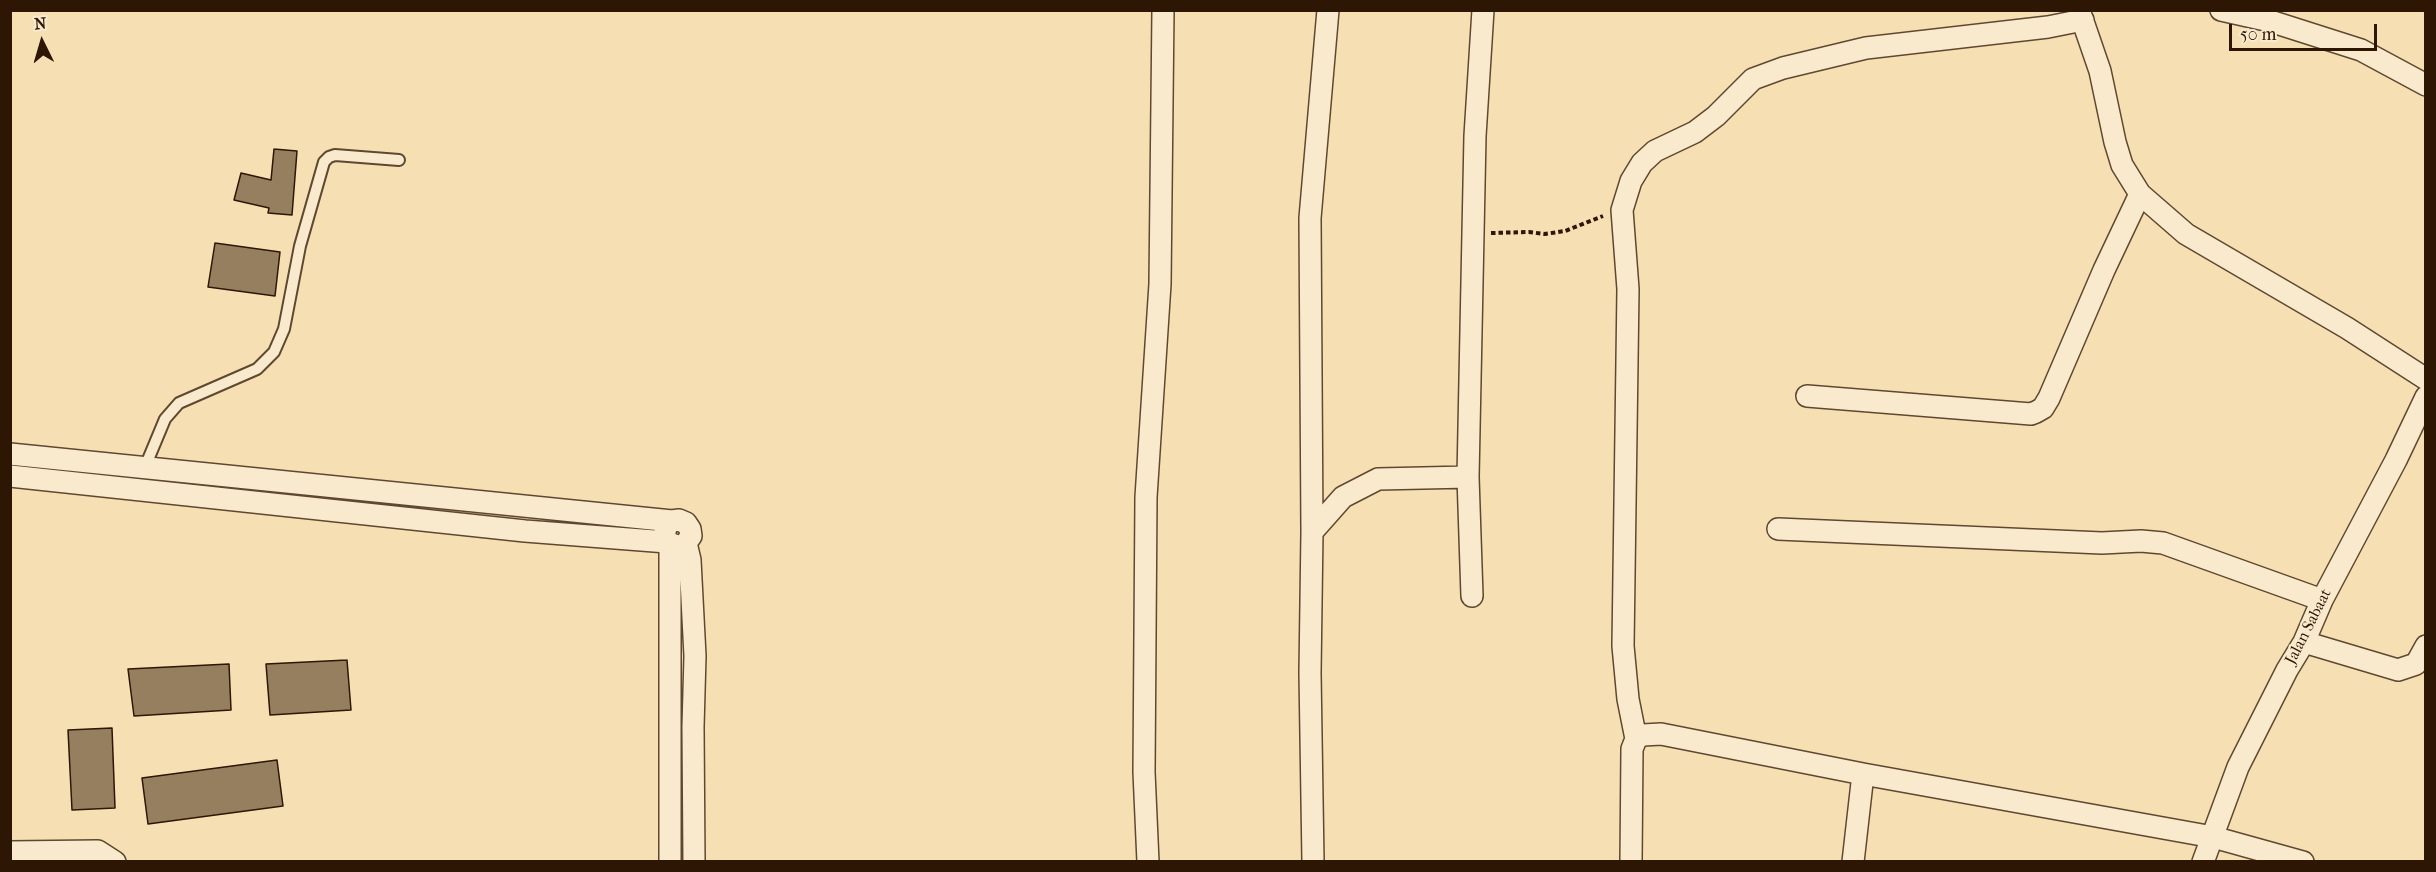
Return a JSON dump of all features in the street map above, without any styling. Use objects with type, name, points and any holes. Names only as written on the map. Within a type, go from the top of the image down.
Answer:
[{"type":"street","points":[[1148,861],[1144,772],[1146,496],[1160,284],[1163,10]]},
{"type":"street","points":[[1313,861],[1310,673],[1312,532],[1310,218],[1328,10]]},
{"type":"street","points":[[1472,596],[1468,477],[1475,232],[1475,136],[1483,10]]},
{"type":"street","points":[[2221,10],[2270,21],[2361,50],[2426,85]]},
{"type":"street","points":[[1631,861],[1631,768],[1632,749],[1636,739],[1628,699],[1623,646],[1628,289],[1622,210],[1631,182],[1642,163],[1655,151],[1695,132],[1716,116],[1753,79],[1783,68],[1866,48],[2048,27],[2081,15],[2100,71],[2115,142],[2126,172],[2140,194],[2186,234],[2347,328],[2426,379]]},
{"type":"street","points":[[1807,396],[2031,414],[2037,412],[2043,408],[2049,398],[2104,270],[2140,194]]},
{"type":"street","name":"Jalan Sabaat","points":[[2203,861],[2238,768],[2287,670],[2304,642],[2322,600],[2396,460],[2426,397]]},
{"type":"street","points":[[10,454],[259,477],[672,520],[664,530],[690,560],[695,656],[694,861]]},
{"type":"street","points":[[10,477],[525,531],[674,544]]},
{"type":"street","points":[[254,501],[259,477]]},
{"type":"street","points":[[1312,532],[1343,497],[1378,479],[1468,477]]},
{"type":"street","points":[[1778,530],[2102,543],[2141,541],[2163,543],[2322,600]]},
{"type":"street","points":[[670,861],[674,544]]},
{"type":"street","points":[[2304,642],[2398,670],[2416,664],[2426,646]]},
{"type":"street","points":[[1636,739],[1643,735],[1661,734],[1863,774],[2213,837],[2303,861]]},
{"type":"street","points":[[1853,861],[1863,774]]},
{"type":"street","points":[[10,852],[98,851],[115,861]]},
{"type":"lane","points":[[145,467],[165,419],[179,403],[257,369],[274,352],[284,329],[300,246],[324,162],[335,155],[399,160]]},
{"type":"path","points":[[1475,232],[1545,234],[1565,231],[1622,210]]},
{"type":"building","points":[[274,149],[297,151],[292,215],[268,213],[269,208],[234,200],[241,173],[271,180]]},
{"type":"building","points":[[215,243],[280,252],[275,296],[208,287]]},
{"type":"building","points":[[347,660],[351,710],[270,715],[266,664]]},
{"type":"building","points":[[229,664],[231,710],[134,716],[128,669]]},
{"type":"building","points":[[112,728],[115,808],[72,810],[68,730]]},
{"type":"building","points":[[277,760],[283,806],[148,824],[142,778]]}]
